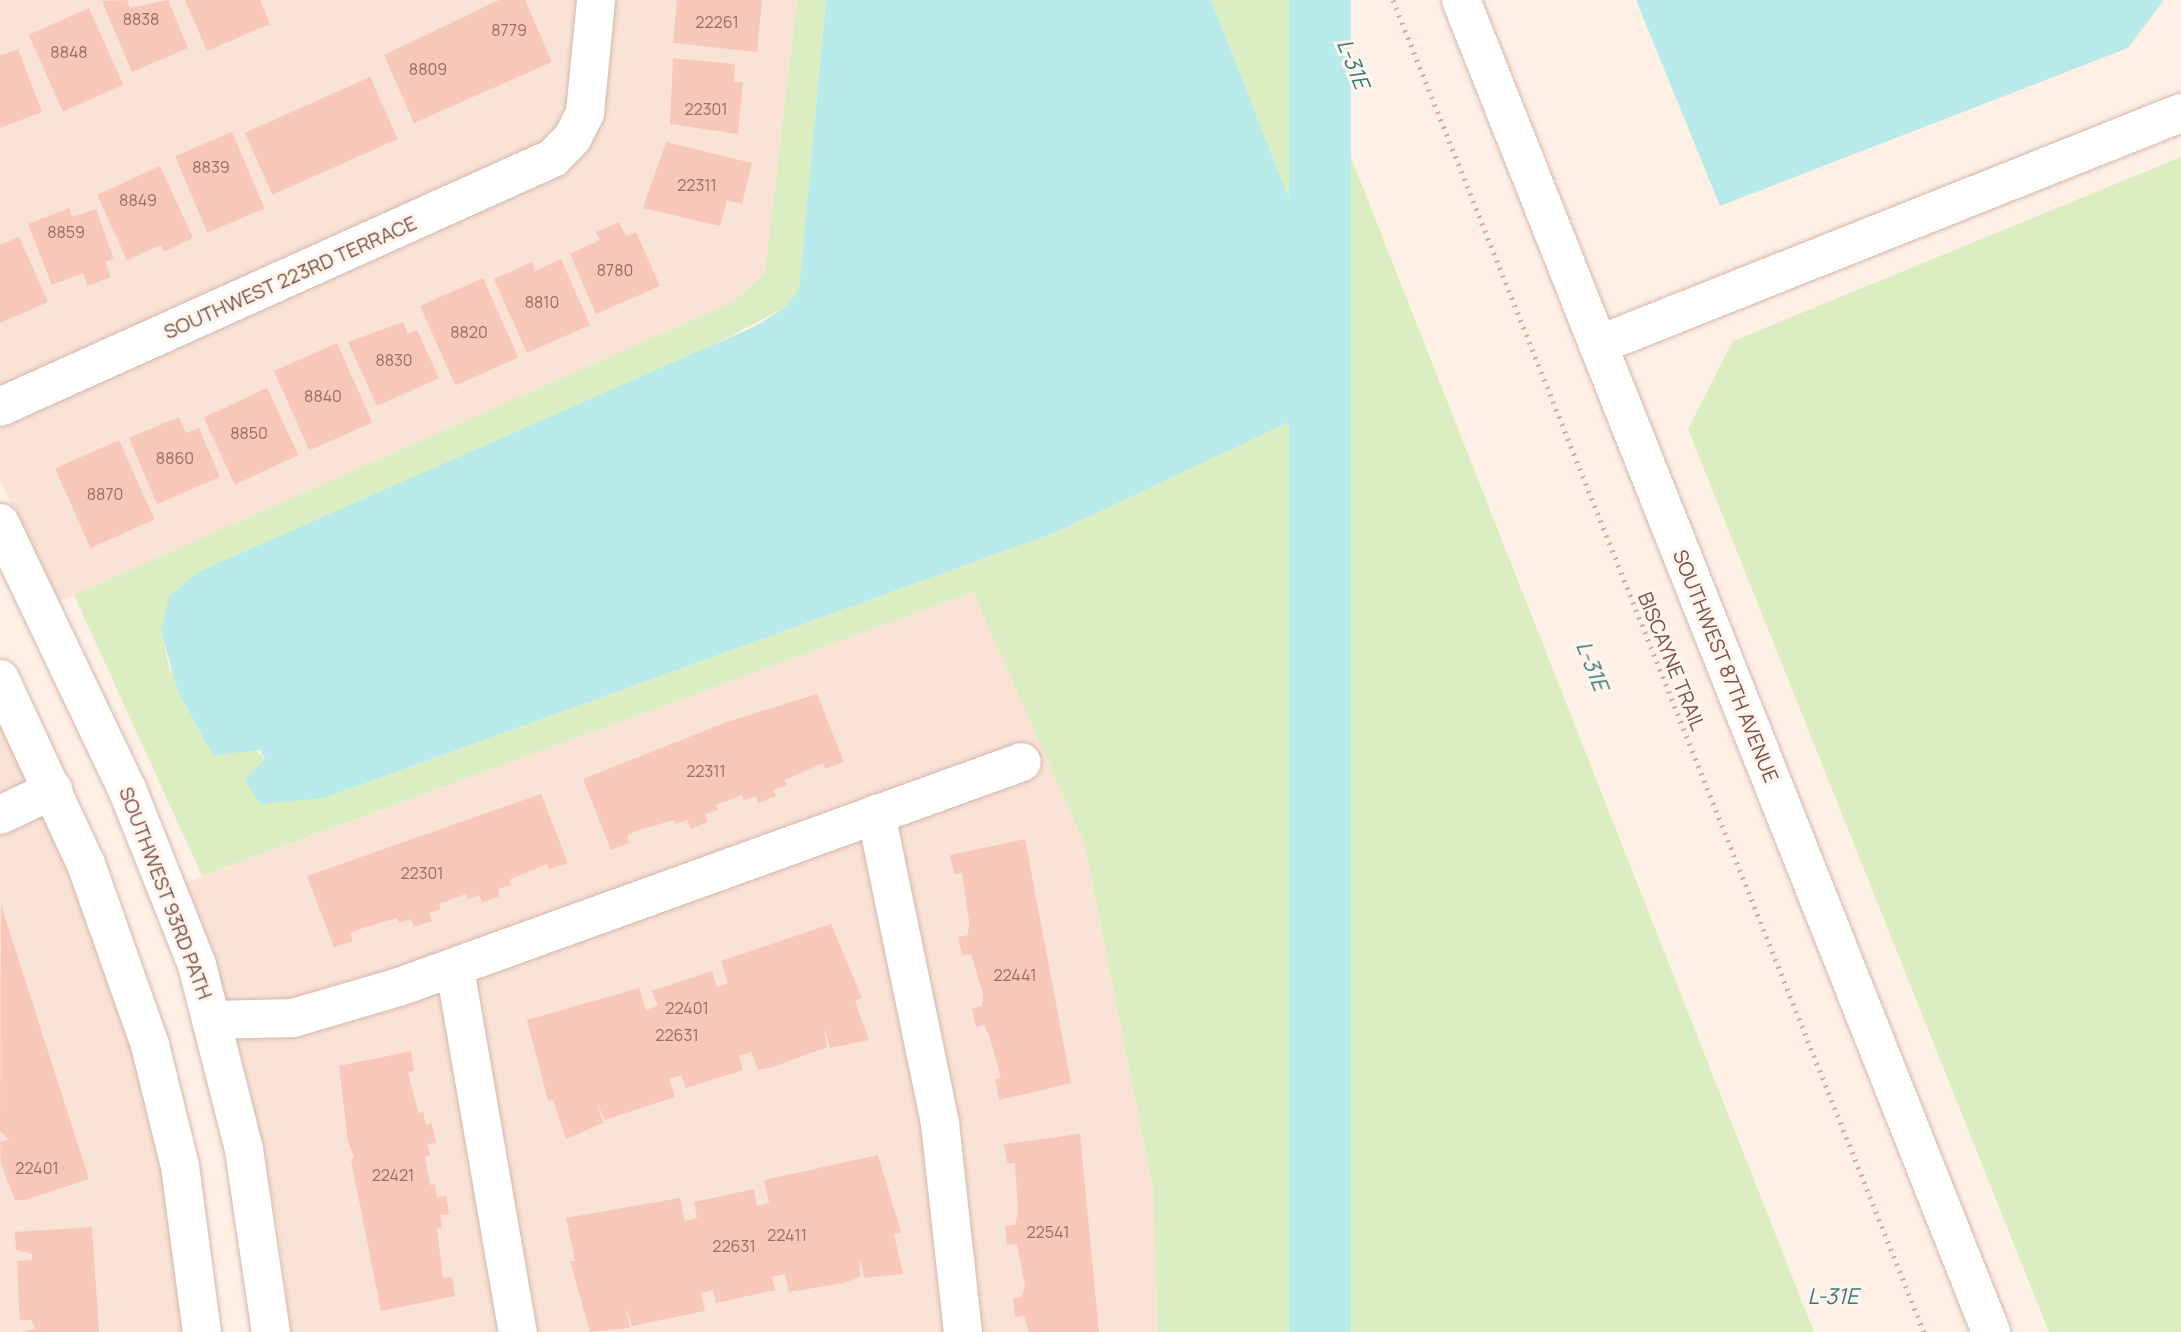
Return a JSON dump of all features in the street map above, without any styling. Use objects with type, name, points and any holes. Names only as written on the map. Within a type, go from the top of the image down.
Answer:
[{"type":"street","name":"SOUTHWEST 223RD TERRACE","points":[[0,407],[536,167],[573,137],[585,113],[596,0]]},
{"type":"street","name":"SOUTHWEST 87TH AVENUE","points":[[1461,0],[1991,1332]]},
{"type":"street","points":[[1598,345],[2181,113]]},
{"type":"street","name":"SOUTHWEST 93RD PATH","points":[[0,523],[127,789],[197,965],[244,1150],[271,1332]]},
{"type":"street","points":[[0,679],[53,790],[110,924],[150,1045],[180,1166],[202,1332]]},
{"type":"street","points":[[213,1020],[293,1018],[455,969],[1022,762]]},
{"type":"street","points":[[0,815],[53,790]]},
{"type":"street","points":[[876,814],[940,1124],[963,1332]]},
{"type":"street","points":[[455,969],[518,1332]]},
{"type":"path","name":"BISCAYNE TRAIL","points":[[1393,0],[1924,1332]]},
{"type":"shaded area","points":[[0,0],[797,0],[765,273],[733,302],[55,604],[0,479]]},
{"type":"shaded area","points":[[973,592],[1085,845],[1153,1188],[1158,1332],[290,1332],[278,1227],[245,1068],[184,883]]},
{"type":"shaded area","points":[[0,718],[108,955],[174,1211],[189,1332],[0,1332]]},
{"type":"green space","points":[[797,0],[826,0],[799,291],[784,308],[161,632],[170,671],[265,759],[324,798],[1054,533],[1302,416],[1333,373],[1322,282],[1211,0],[1289,0],[1814,1332],[1158,1332],[1153,1188],[1085,845],[973,592],[202,876],[74,595],[733,302],[765,273]]},
{"type":"green space","points":[[2181,157],[2181,1332],[2049,1332],[1688,429],[1733,341]]},
{"type":"water","points":[[826,0],[1211,0],[1322,282],[1333,373],[1302,416],[1054,533],[324,798],[260,804],[245,780],[265,759],[260,750],[213,755],[178,691],[161,632],[169,597],[198,572],[756,326],[784,308],[799,290]]},
{"type":"water","points":[[1289,0],[1351,0],[1351,1332],[1289,1332]]},
{"type":"water","points":[[1636,0],[2164,0],[2128,48],[1720,206]]},
{"type":"building","points":[[127,0],[130,8],[168,0],[188,48],[132,72],[102,1]]},
{"type":"building","points":[[185,0],[260,0],[270,24],[207,51]]},
{"type":"building","points":[[499,0],[525,0],[552,62],[414,123],[384,55]]},
{"type":"building","points":[[677,0],[762,0],[757,52],[673,43]]},
{"type":"building","points":[[89,8],[123,85],[63,112],[29,35]]},
{"type":"building","points":[[18,49],[42,112],[0,128],[0,56]]},
{"type":"building","points":[[673,58],[735,64],[734,82],[743,82],[738,134],[670,124]]},
{"type":"building","points":[[370,77],[398,139],[273,195],[245,133]]},
{"type":"building","points":[[232,132],[264,208],[207,233],[175,156]]},
{"type":"building","points":[[666,142],[752,163],[742,204],[727,200],[720,226],[643,208]]},
{"type":"building","points":[[160,166],[193,238],[164,252],[161,245],[127,260],[97,195]]},
{"type":"building","points":[[69,208],[72,217],[96,209],[114,259],[105,262],[111,277],[88,286],[83,273],[52,285],[28,224]]},
{"type":"building","points":[[619,222],[626,236],[636,232],[660,286],[596,314],[570,254],[600,240],[596,232]]},
{"type":"building","points":[[19,237],[48,302],[0,323],[0,245]]},
{"type":"building","points":[[561,259],[590,325],[527,353],[494,279],[532,262],[535,271]]},
{"type":"building","points":[[483,278],[518,357],[455,386],[420,306]]},
{"type":"building","points":[[403,322],[408,334],[417,330],[439,378],[377,406],[348,342]]},
{"type":"building","points":[[337,343],[372,422],[309,451],[274,371]]},
{"type":"building","points":[[267,388],[298,455],[235,485],[204,418]]},
{"type":"building","points":[[179,417],[186,433],[199,428],[220,477],[157,504],[129,438]]},
{"type":"building","points":[[119,440],[154,519],[90,548],[55,468]]},
{"type":"building","points":[[817,694],[844,762],[825,769],[823,763],[785,780],[787,785],[773,790],[776,796],[758,803],[756,796],[744,801],[742,795],[716,805],[718,810],[705,814],[708,822],[691,829],[687,820],[675,824],[674,820],[639,830],[627,835],[629,843],[611,850],[583,779],[727,722]]},
{"type":"building","points":[[541,794],[568,863],[549,869],[547,864],[509,880],[511,885],[498,889],[500,896],[482,903],[479,895],[468,899],[466,894],[439,904],[441,909],[429,913],[432,921],[414,927],[411,919],[399,923],[397,918],[350,933],[353,941],[334,947],[307,876]]},
{"type":"building","points":[[1025,839],[1071,1083],[999,1100],[995,1079],[1001,1078],[990,1038],[984,1025],[976,1027],[972,1008],[982,1006],[983,994],[971,954],[962,955],[958,937],[968,935],[969,921],[962,873],[954,874],[950,855]]},
{"type":"building","points":[[1,905],[89,1179],[25,1200],[15,1200],[1,1164],[0,1142],[9,1140],[0,1131]]},
{"type":"building","points":[[831,924],[862,998],[855,1001],[869,1040],[830,1048],[824,1028],[827,1047],[773,1067],[758,1070],[751,1052],[739,1056],[743,1070],[686,1088],[681,1075],[669,1079],[675,1097],[605,1120],[597,1103],[603,1123],[566,1139],[553,1100],[548,1101],[527,1020],[639,988],[646,1010],[658,1006],[652,991],[712,971],[717,987],[728,983],[721,961]]},
{"type":"building","points":[[411,1051],[414,1071],[408,1072],[418,1113],[423,1112],[426,1125],[432,1124],[436,1143],[428,1144],[430,1156],[425,1157],[430,1185],[435,1184],[437,1197],[446,1196],[449,1214],[440,1215],[442,1228],[437,1229],[443,1278],[452,1277],[455,1296],[381,1311],[351,1160],[354,1156],[348,1142],[339,1066]]},
{"type":"building","points":[[1080,1134],[1099,1332],[1029,1332],[1024,1316],[1015,1317],[1013,1298],[1022,1297],[1025,1285],[1017,1244],[1007,1245],[1005,1226],[1015,1225],[1018,1212],[1015,1163],[1007,1163],[1004,1144]]},
{"type":"building","points":[[878,1155],[901,1232],[894,1234],[903,1274],[864,1278],[860,1258],[860,1277],[844,1283],[789,1292],[785,1274],[772,1277],[775,1290],[716,1303],[713,1290],[701,1293],[705,1311],[632,1326],[626,1308],[630,1328],[590,1332],[570,1261],[575,1261],[566,1218],[680,1198],[685,1221],[697,1218],[694,1202],[754,1189],[757,1206],[769,1203],[764,1180]]},
{"type":"building","points":[[92,1227],[99,1332],[21,1332],[36,1329],[31,1320],[20,1320],[19,1307],[17,1261],[32,1260],[32,1254],[16,1250],[15,1232]]},
{"type":"water label","name":"L-31E","points":[[1353,64]]},
{"type":"water label","name":"L-31E","points":[[1592,666]]},
{"type":"water label","name":"L-31E","points":[[1833,1297]]}]
